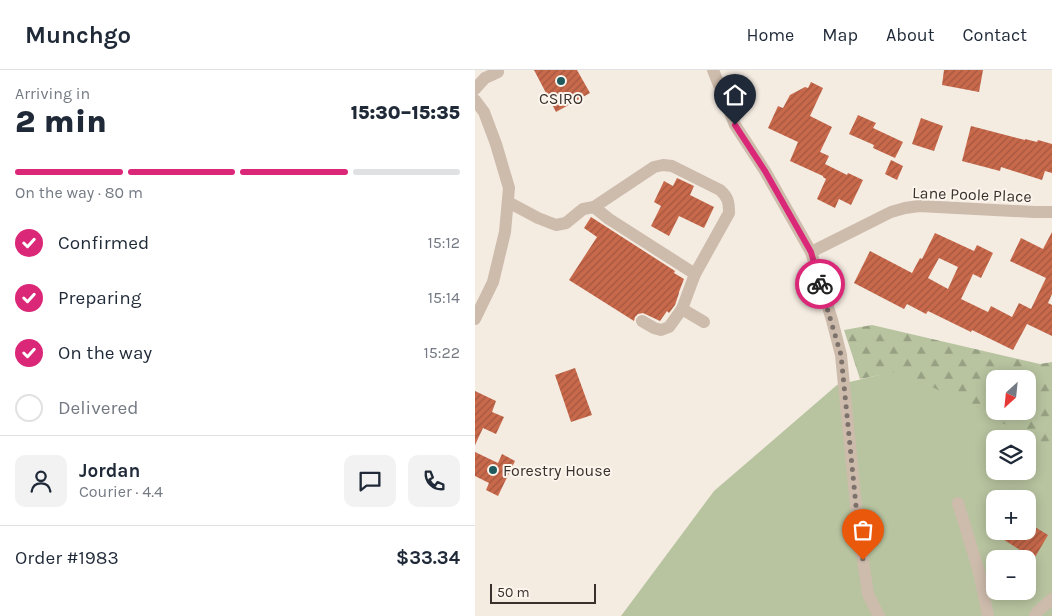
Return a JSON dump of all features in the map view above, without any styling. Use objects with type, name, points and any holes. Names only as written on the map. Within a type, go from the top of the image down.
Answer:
[{"type":"street","points":[[713,70],[735,125],[765,171],[811,252],[832,320],[841,355],[858,526],[868,594],[879,616]]},
{"type":"street","points":[[475,89],[483,74],[499,72]]},
{"type":"street","points":[[475,100],[485,112],[509,188],[505,232],[493,282],[475,319]]},
{"type":"street","points":[[508,202],[556,225],[566,223],[583,209],[594,207],[654,167],[663,165],[672,166],[720,190],[729,202],[729,212],[695,274],[682,309],[669,327],[661,330],[642,321]]},
{"type":"street","name":"Lane Poole Place","points":[[811,252],[891,212],[905,208],[919,206],[1052,212]]},
{"type":"street","points":[[594,207],[609,219],[695,274]]},
{"type":"street","points":[[682,309],[704,322]]},
{"type":"street","points":[[958,503],[979,572],[988,616]]},
{"type":"street","points":[[1035,616],[1052,599]]},
{"type":"green space","points":[[872,325],[1040,364],[1052,362],[1052,446],[1049,447],[1036,440],[1036,430],[1016,430],[996,420],[1036,420],[1036,370],[986,370],[986,415],[901,371],[860,379],[844,330]]},
{"type":"green space","points":[[900,370],[986,414],[986,420],[998,420],[1018,430],[986,430],[986,480],[1036,480],[1036,439],[1049,446],[1052,445],[1052,616],[621,616],[714,491],[837,385]]},
{"type":"building","name":"CSIRO","points":[[534,70],[577,70],[590,93],[556,112]]},
{"type":"building","points":[[944,70],[983,70],[979,92],[942,85]]},
{"type":"building","points":[[811,82],[823,88],[810,116],[832,127],[820,152],[829,156],[825,164],[847,175],[848,173],[863,180],[851,205],[839,199],[835,208],[817,199],[826,179],[790,161],[798,142],[768,128],[778,106],[783,108],[790,95],[805,87],[808,88]]},
{"type":"building","points":[[858,115],[876,123],[873,128],[903,142],[895,158],[873,148],[874,145],[849,134]]},
{"type":"building","points":[[921,118],[943,126],[934,151],[912,144]]},
{"type":"building","points":[[971,126],[1025,140],[1037,142],[1038,140],[1052,144],[1052,173],[1045,171],[1042,180],[1001,167],[1000,171],[962,161]]},
{"type":"building","points":[[891,160],[903,166],[897,180],[885,174]]},
{"type":"building","points":[[677,178],[694,186],[690,195],[714,207],[704,228],[679,216],[669,236],[651,226],[661,206],[654,202],[664,181],[673,186]]},
{"type":"building","points":[[591,217],[675,271],[674,273],[684,279],[675,305],[669,313],[667,311],[660,321],[643,313],[638,314],[634,321],[569,280],[597,237],[584,228]]},
{"type":"building","points":[[1052,232],[1052,294],[1048,303],[1052,305],[1052,336],[1027,324],[1013,350],[928,311],[926,314],[907,304],[904,309],[854,283],[870,251],[912,273],[920,258],[922,259],[935,233],[974,251],[977,245],[993,253],[981,278],[973,274],[961,299],[988,312],[991,306],[1012,317],[1019,303],[1031,309],[1046,278],[1010,261],[1021,238],[1043,249]],"holes":[[[939,258],[958,267],[948,289],[928,278]]]},
{"type":"building","points":[[575,368],[592,415],[571,422],[555,375]]},
{"type":"building","name":"Forestry House","points":[[475,391],[496,401],[492,412],[504,417],[496,434],[483,428],[475,445]]},
{"type":"building","name":"Forestry House","points":[[475,452],[498,463],[502,454],[515,461],[498,496],[486,490],[489,483],[475,476]]},
{"type":"building","points":[[1036,528],[1048,535],[1036,556],[1036,550],[1020,550],[1004,540],[1036,540]]},
{"type":"way so far","points":[[820,284],[841,355],[863,560]]},
{"type":"place","name":"CSIRO","points":[[561,81]]},
{"type":"place","name":"Forestry House","points":[[493,470]]},
{"type":"route","points":[[735,125],[765,171],[811,252],[820,284]]}]
